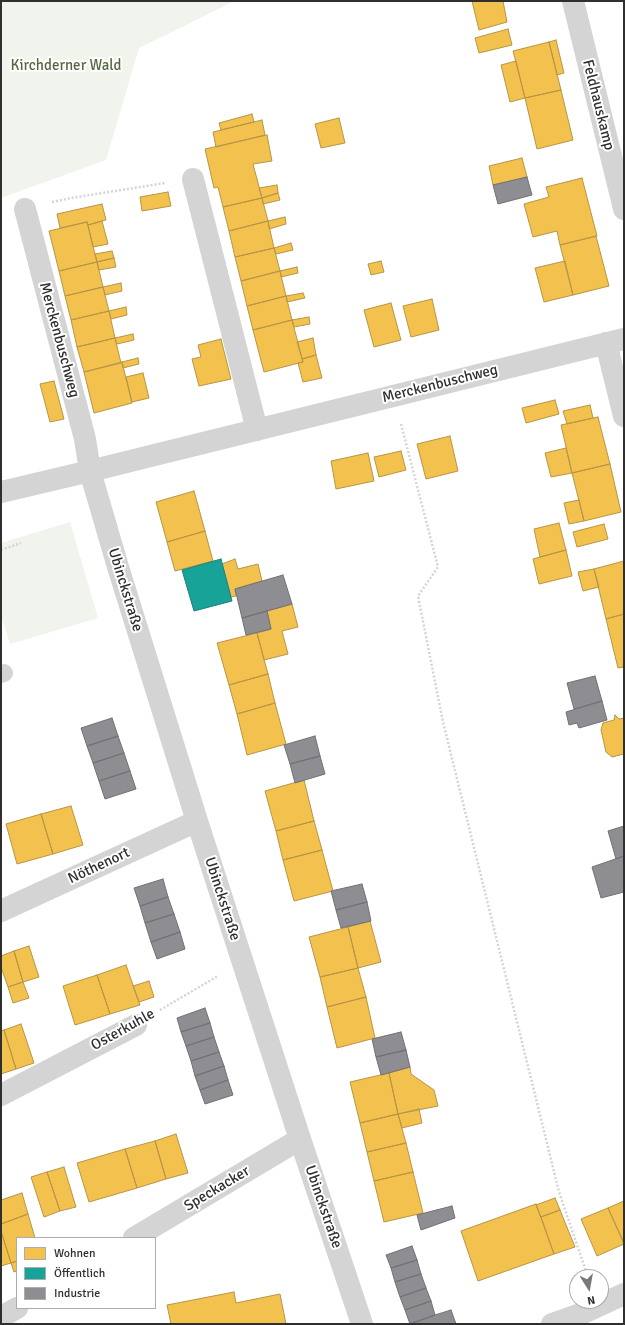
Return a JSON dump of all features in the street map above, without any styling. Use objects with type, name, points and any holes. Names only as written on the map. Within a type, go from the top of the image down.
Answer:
[{"type":"street","name":"Feldhauskamp","points":[[573,1],[624,209]]},
{"type":"street","points":[[194,179],[257,430]]},
{"type":"street","name":"Merckenbuschweg","points":[[25,209],[85,439],[90,471]]},
{"type":"street","name":"Merckenbuschweg","points":[[1,492],[615,341]]},
{"type":"street","points":[[615,341],[624,416]]},
{"type":"street","name":"Ubinckstraße","points":[[90,471],[118,568],[197,821],[300,1139],[362,1324]]},
{"type":"street","name":"Nöthenort","points":[[1,911],[197,821]]},
{"type":"street","name":"Osterkuhle","points":[[1,1095],[136,1025]]},
{"type":"street","name":"Speckacker","points":[[136,1237],[300,1139]]},
{"type":"street","points":[[552,1324],[583,1313],[624,1294]]},
{"type":"street","points":[[1,1317],[16,1309]]},
{"type":"path","points":[[25,209],[71,198],[194,179]]},
{"type":"path","points":[[394,396],[438,567],[418,596],[443,722],[559,1192],[585,1269]]},
{"type":"path","points":[[1,550],[21,544]]},
{"type":"path","name":"Osterkuhle","points":[[136,1025],[242,962]]},
{"type":"green space","name":"Kirchderner Wald","points":[[1,1],[235,1],[139,48],[106,160],[1,198]]},
{"type":"green space","points":[[70,522],[98,618],[10,644],[1,616],[1,543]]},
{"type":"building: Wohnen","points":[[472,1],[503,1],[507,22],[479,30]]},
{"type":"building: Wohnen","points":[[508,29],[512,45],[479,53],[475,38]]},
{"type":"building: Wohnen","points":[[556,40],[564,73],[557,75],[549,42]]},
{"type":"building: Wohnen","points":[[549,42],[561,90],[525,98],[513,51]]},
{"type":"building: Wohnen","points":[[516,61],[525,98],[510,102],[501,65]]},
{"type":"building: Wohnen","points":[[561,90],[573,140],[537,149],[525,98]]},
{"type":"building: Wohnen","points":[[252,114],[254,122],[221,130],[219,123]]},
{"type":"building: Wohnen","points":[[339,118],[345,143],[321,148],[315,124]]},
{"type":"building: Wohnen","points":[[262,120],[265,135],[216,147],[213,132]]},
{"type":"building: Wohnen","points":[[267,135],[272,161],[253,164],[262,198],[223,207],[218,187],[214,188],[205,149]]},
{"type":"building: Wohnen","points":[[522,158],[527,177],[493,185],[489,166]]},
{"type":"building: Wohnen","points":[[582,178],[597,236],[560,245],[557,231],[533,237],[524,204],[549,197],[546,187]]},
{"type":"building: Wohnen","points":[[277,185],[278,193],[262,198],[259,188]]},
{"type":"building: Wohnen","points":[[168,192],[171,206],[142,211],[140,197]]},
{"type":"building: Wohnen","points":[[278,193],[280,200],[263,204],[262,198]]},
{"type":"building: Wohnen","points":[[262,198],[268,221],[229,231],[223,207]]},
{"type":"building: Wohnen","points":[[102,204],[106,220],[88,225],[87,222],[60,228],[57,214]]},
{"type":"building: Wohnen","points":[[285,217],[286,224],[269,229],[268,221]]},
{"type":"building: Wohnen","points":[[102,221],[108,244],[93,247],[88,225]]},
{"type":"building: Wohnen","points":[[268,221],[274,248],[235,257],[229,231]]},
{"type":"building: Wohnen","points":[[87,222],[97,262],[59,271],[49,231]]},
{"type":"building: Wohnen","points":[[596,236],[609,286],[573,295],[560,245]]},
{"type":"building: Wohnen","points":[[291,243],[293,250],[276,254],[274,248]]},
{"type":"building: Wohnen","points":[[274,248],[280,271],[241,281],[235,257]]},
{"type":"building: Wohnen","points":[[112,251],[114,258],[97,262],[95,254]]},
{"type":"building: Wohnen","points":[[114,258],[116,267],[99,270],[97,262]]},
{"type":"building: Wohnen","points":[[381,261],[384,272],[371,275],[368,264]]},
{"type":"building: Wohnen","points":[[565,261],[573,295],[544,302],[535,268]]},
{"type":"building: Wohnen","points":[[97,262],[103,287],[65,296],[59,271]]},
{"type":"building: Wohnen","points":[[297,267],[298,273],[281,277],[280,271]]},
{"type":"building: Wohnen","points":[[280,271],[286,296],[247,306],[241,281]]},
{"type":"building: Wohnen","points":[[121,283],[122,291],[105,295],[103,287]]},
{"type":"building: Wohnen","points":[[103,287],[109,311],[71,320],[65,296]]},
{"type":"building: Wohnen","points":[[303,293],[305,298],[287,302],[286,296]]},
{"type":"building: Wohnen","points":[[286,296],[292,320],[253,330],[247,306]]},
{"type":"building: Wohnen","points":[[432,299],[439,330],[411,337],[403,306]]},
{"type":"building: Wohnen","points":[[391,303],[401,340],[374,347],[364,310]]},
{"type":"building: Wohnen","points":[[126,307],[127,315],[111,319],[109,311]]},
{"type":"building: Wohnen","points":[[109,311],[115,338],[77,347],[71,320]]},
{"type":"building: Wohnen","points":[[309,317],[310,324],[294,327],[292,320]]},
{"type":"building: Wohnen","points":[[292,320],[303,362],[264,372],[253,330]]},
{"type":"building: Wohnen","points":[[133,334],[134,340],[117,344],[115,338]]},
{"type":"building: Wohnen","points":[[115,338],[121,363],[84,372],[77,347]]},
{"type":"building: Wohnen","points":[[313,338],[316,355],[302,359],[297,342]]},
{"type":"building: Wohnen","points":[[221,339],[231,379],[199,386],[192,359],[201,357],[198,345]]},
{"type":"building: Wohnen","points":[[316,355],[322,378],[303,382],[298,363],[303,362],[302,359]]},
{"type":"building: Wohnen","points":[[138,358],[139,364],[123,368],[122,362]]},
{"type":"building: Wohnen","points":[[122,362],[132,403],[94,413],[84,372]]},
{"type":"building: Wohnen","points":[[143,373],[149,398],[132,402],[126,377]]},
{"type":"building: Wohnen","points":[[54,381],[64,419],[50,422],[40,384]]},
{"type":"building: Wohnen","points":[[555,400],[559,414],[526,423],[522,408]]},
{"type":"building: Wohnen","points":[[590,405],[593,418],[567,424],[563,411]]},
{"type":"building: Wohnen","points":[[598,417],[610,464],[572,473],[561,425]]},
{"type":"building: Wohnen","points":[[450,436],[458,471],[426,479],[417,444]]},
{"type":"building: Wohnen","points":[[566,448],[572,473],[551,477],[545,453]]},
{"type":"building: Wohnen","points":[[401,451],[406,470],[379,477],[374,457]]},
{"type":"building: Wohnen","points":[[368,453],[374,481],[336,489],[331,461]]},
{"type":"building: Wohnen","points":[[610,464],[621,512],[584,521],[572,473]]},
{"type":"building: Wohnen","points":[[194,491],[205,531],[167,542],[156,502]]},
{"type":"building: Wohnen","points":[[579,500],[584,521],[569,524],[564,503]]},
{"type":"building: Wohnen","points":[[559,523],[566,550],[540,557],[534,529]]},
{"type":"building: Wohnen","points":[[604,524],[608,539],[577,547],[573,532]]},
{"type":"building: Wohnen","points":[[205,531],[213,561],[175,571],[167,542]]},
{"type":"building: Wohnen","points":[[566,550],[572,576],[539,584],[533,559]]},
{"type":"building: Wohnen","points":[[235,559],[238,569],[258,564],[262,581],[235,589],[236,596],[231,597],[222,564]]},
{"type":"building: Wohnen","points":[[624,561],[624,614],[606,619],[594,569]]},
{"type":"building: Wohnen","points":[[594,569],[599,587],[583,591],[578,572]]},
{"type":"building: Wohnen","points":[[292,604],[298,627],[282,631],[288,654],[264,660],[257,633],[271,629],[267,611]]},
{"type":"building: Wohnen","points":[[624,614],[624,667],[618,668],[606,619]]},
{"type":"building: Wohnen","points":[[257,633],[268,674],[229,685],[217,643]]},
{"type":"building: Wohnen","points":[[268,674],[275,703],[237,714],[229,685]]},
{"type":"building: Wohnen","points":[[275,703],[286,744],[247,755],[237,714]]},
{"type":"building: Wohnen","points":[[615,715],[619,719],[624,718],[624,754],[612,757],[606,752],[601,730],[603,723],[614,720]]},
{"type":"building: Wohnen","points":[[304,780],[314,821],[276,831],[265,791]]},
{"type":"building: Wohnen","points":[[71,806],[83,845],[53,854],[41,814]]},
{"type":"building: Wohnen","points":[[41,814],[53,854],[17,864],[6,824]]},
{"type":"building: Wohnen","points":[[314,821],[322,850],[283,860],[276,831]]},
{"type":"building: Wohnen","points":[[322,850],[333,891],[294,901],[283,860]]},
{"type":"building: Wohnen","points":[[370,921],[381,962],[358,968],[348,927]]},
{"type":"building: Wohnen","points":[[348,927],[358,968],[320,977],[309,937]]},
{"type":"building: Wohnen","points":[[29,946],[39,977],[23,982],[14,951]]},
{"type":"building: Wohnen","points":[[14,951],[23,982],[8,987],[1,967],[1,956]]},
{"type":"building: Wohnen","points":[[126,965],[140,1005],[110,1014],[97,975]]},
{"type":"building: Wohnen","points":[[358,968],[366,997],[327,1007],[320,977]]},
{"type":"building: Wohnen","points":[[97,975],[110,1014],[75,1025],[63,986]]},
{"type":"building: Wohnen","points":[[149,981],[154,997],[139,1002],[133,986]]},
{"type":"building: Wohnen","points":[[23,982],[29,998],[13,1003],[8,987]]},
{"type":"building: Wohnen","points":[[366,997],[375,1038],[337,1048],[327,1007]]},
{"type":"building: Wohnen","points":[[21,1024],[34,1063],[16,1069],[4,1030]]},
{"type":"building: Wohnen","points":[[4,1030],[16,1069],[1,1074],[1,1031]]},
{"type":"building: Wohnen","points":[[410,1067],[411,1074],[434,1090],[438,1106],[398,1114],[389,1073]]},
{"type":"building: Wohnen","points":[[389,1073],[398,1114],[360,1123],[350,1082]]},
{"type":"building: Wohnen","points":[[419,1109],[422,1123],[402,1128],[398,1114]]},
{"type":"building: Wohnen","points":[[398,1114],[406,1143],[367,1152],[360,1123]]},
{"type":"building: Wohnen","points":[[176,1134],[188,1173],[166,1179],[155,1141]]},
{"type":"building: Wohnen","points":[[155,1141],[166,1179],[137,1188],[125,1149]]},
{"type":"building: Wohnen","points":[[406,1143],[413,1172],[374,1181],[367,1152]]},
{"type":"building: Wohnen","points":[[125,1149],[137,1188],[89,1202],[77,1163]]},
{"type":"building: Wohnen","points":[[64,1167],[76,1207],[60,1211],[47,1172]]},
{"type":"building: Wohnen","points":[[47,1172],[60,1211],[44,1217],[31,1177]]},
{"type":"building: Wohnen","points":[[413,1172],[423,1213],[384,1222],[374,1181]]},
{"type":"building: Wohnen","points":[[22,1193],[28,1214],[1,1224],[1,1200]]},
{"type":"building: Wohnen","points":[[555,1198],[560,1210],[541,1217],[536,1205]]},
{"type":"building: Wohnen","points":[[624,1201],[624,1243],[608,1208]]},
{"type":"building: Wohnen","points":[[536,1204],[554,1254],[478,1281],[461,1231]]},
{"type":"building: Wohnen","points":[[608,1208],[624,1244],[597,1256],[581,1219]]},
{"type":"building: Wohnen","points":[[560,1210],[575,1247],[554,1254],[541,1217]]},
{"type":"building: Wohnen","points":[[28,1214],[35,1237],[16,1237],[16,1261],[11,1263],[1,1231],[1,1224]]},
{"type":"building: Wohnen","points":[[1,1231],[11,1263],[1,1266]]},
{"type":"building: Wohnen","points":[[16,1261],[16,1271],[14,1272],[11,1263]]},
{"type":"building: Wohnen","points":[[234,1292],[236,1303],[280,1294],[286,1324],[171,1324],[167,1305]]},
{"type":"building: Öffentlich","points":[[221,559],[232,601],[194,611],[182,570]]},
{"type":"building: Industrie","points":[[527,177],[532,195],[498,204],[493,185]]},
{"type":"building: Industrie","points":[[283,575],[292,604],[242,618],[235,589]]},
{"type":"building: Industrie","points":[[267,611],[271,629],[246,635],[242,618]]},
{"type":"building: Industrie","points":[[595,676],[602,701],[574,709],[567,683]]},
{"type":"building: Industrie","points":[[602,701],[607,720],[579,728],[577,723],[569,725],[566,712]]},
{"type":"building: Industrie","points":[[112,718],[118,736],[87,746],[81,728]]},
{"type":"building: Industrie","points":[[118,736],[124,753],[93,763],[87,746]]},
{"type":"building: Industrie","points":[[315,736],[320,756],[290,764],[284,745]]},
{"type":"building: Industrie","points":[[124,753],[130,771],[99,781],[93,763]]},
{"type":"building: Industrie","points":[[320,756],[325,774],[295,783],[290,764]]},
{"type":"building: Industrie","points":[[130,771],[136,789],[105,799],[99,781]]},
{"type":"building: Industrie","points":[[624,826],[624,856],[616,859],[608,831]]},
{"type":"building: Industrie","points":[[624,856],[624,892],[601,898],[592,867]]},
{"type":"building: Industrie","points":[[163,879],[168,897],[140,906],[134,888]]},
{"type":"building: Industrie","points":[[362,884],[367,902],[336,910],[331,891]]},
{"type":"building: Industrie","points":[[168,897],[174,914],[145,923],[140,906]]},
{"type":"building: Industrie","points":[[367,902],[371,921],[341,928],[336,910]]},
{"type":"building: Industrie","points":[[174,914],[180,932],[151,942],[145,923]]},
{"type":"building: Industrie","points":[[180,932],[185,949],[157,959],[151,942]]},
{"type":"building: Industrie","points":[[205,1008],[210,1023],[181,1032],[177,1018]]},
{"type":"building: Industrie","points":[[210,1023],[214,1037],[186,1046],[181,1032]]},
{"type":"building: Industrie","points":[[401,1032],[406,1050],[376,1057],[372,1039]]},
{"type":"building: Industrie","points":[[214,1037],[219,1052],[191,1061],[186,1046]]},
{"type":"building: Industrie","points":[[406,1050],[410,1067],[381,1075],[376,1057]]},
{"type":"building: Industrie","points":[[219,1052],[224,1066],[195,1076],[191,1061]]},
{"type":"building: Industrie","points":[[224,1066],[228,1080],[200,1090],[195,1076]]},
{"type":"building: Industrie","points":[[228,1080],[233,1095],[205,1104],[200,1090]]},
{"type":"building: Industrie","points":[[452,1206],[455,1218],[421,1230],[417,1215]]},
{"type":"building: Industrie","points":[[412,1246],[417,1260],[391,1268],[386,1255]]},
{"type":"building: Industrie","points":[[417,1260],[421,1274],[395,1282],[391,1268]]},
{"type":"building: Industrie","points":[[421,1274],[426,1288],[400,1297],[395,1282]]},
{"type":"building: Industrie","points":[[426,1288],[431,1301],[405,1310],[400,1297]]},
{"type":"building: Industrie","points":[[431,1301],[435,1315],[410,1324],[405,1310]]},
{"type":"building: Industrie","points":[[451,1310],[456,1324],[410,1324],[435,1315]]}]
